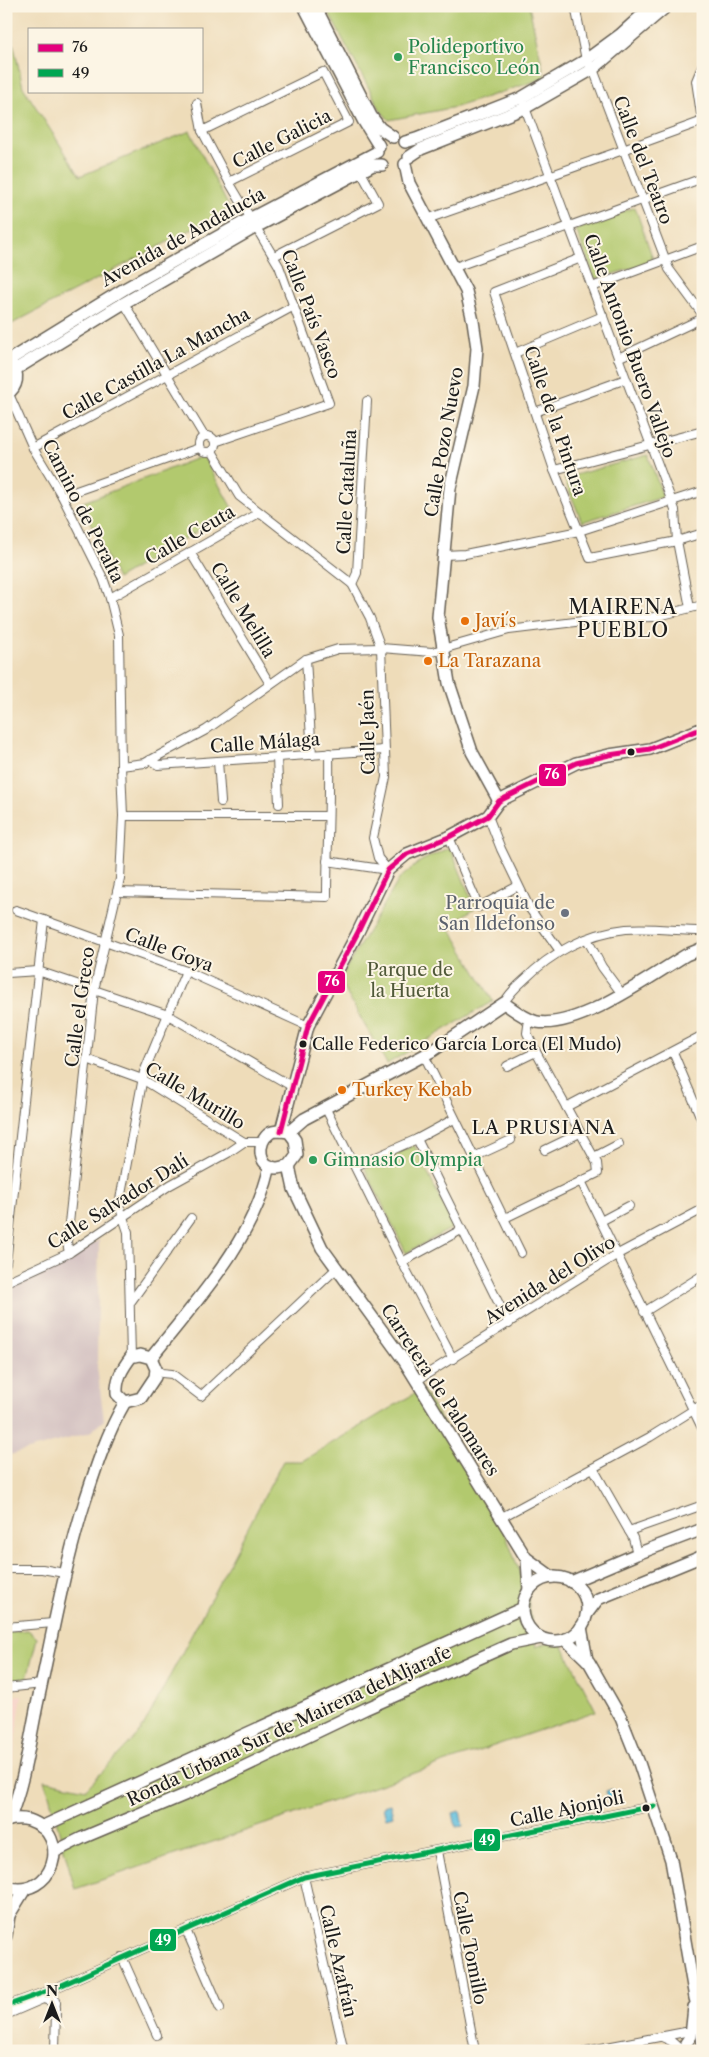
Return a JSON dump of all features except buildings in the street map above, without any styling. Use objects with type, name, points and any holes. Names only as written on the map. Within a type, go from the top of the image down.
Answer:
[{"type":"street","points":[[304,6],[378,149],[378,159],[382,165],[389,169],[403,163],[421,149],[523,103],[589,65],[667,6]]},
{"type":"street","points":[[315,6],[371,116],[380,128],[393,137],[405,142],[408,147],[403,163]]},
{"type":"street","name":"Calle del Teatro","points":[[575,6],[589,65],[624,150],[669,269],[703,317]]},
{"type":"street","points":[[589,65],[652,6]]},
{"type":"street","points":[[427,219],[702,121],[696,81],[703,64]]},
{"type":"street","name":"Calle Galicia","points":[[202,131],[323,72],[349,122],[229,182]]},
{"type":"street","name":"Calle País Vasco","points":[[197,103],[202,131],[229,182],[274,256],[329,404],[215,442]]},
{"type":"street","points":[[405,142],[523,103]]},
{"type":"street","name":"Calle Antonio Buero Vallejo","points":[[523,103],[672,500],[675,510],[677,541],[690,608]]},
{"type":"street","points":[[378,149],[386,139],[393,137]]},
{"type":"street","name":"Avenida de Andalucía","points":[[10,363],[124,303],[253,222],[378,149]]},
{"type":"street","name":"Calle Pozo Nuevo","points":[[403,163],[409,183],[466,291],[477,348],[474,386],[450,488],[438,617],[449,683],[472,752],[499,801]]},
{"type":"street","name":"Avenida de Andalucía","points":[[10,363],[126,288],[253,222],[373,165],[382,165]]},
{"type":"street","points":[[274,256],[378,203],[361,172]]},
{"type":"street","points":[[455,267],[703,178]]},
{"type":"street","points":[[592,287],[703,246]]},
{"type":"street","name":"Calle de la Pintura","points":[[581,258],[494,292],[534,412],[554,470],[590,558],[677,541]]},
{"type":"street","points":[[124,303],[204,436]]},
{"type":"street","name":"Calle Castilla La Mancha","points":[[33,448],[294,306]]},
{"type":"street","points":[[514,353],[603,316]]},
{"type":"street","points":[[618,358],[703,317]]},
{"type":"street","points":[[8,394],[17,383],[10,363]]},
{"type":"street","points":[[534,412],[626,379]]},
{"type":"street","name":"Camino de Peralta","points":[[8,394],[33,448],[62,496],[103,578],[110,598],[119,635],[121,766]]},
{"type":"street","name":"Calle Cataluña","points":[[352,584],[357,573],[367,401]]},
{"type":"street","points":[[554,470],[703,431]]},
{"type":"street","points":[[199,448],[206,453],[212,451],[215,446],[215,442],[211,437],[204,436]]},
{"type":"street","points":[[199,448],[200,440],[204,436]]},
{"type":"street","points":[[62,496],[199,448]]},
{"type":"street","points":[[212,451],[239,496],[352,584]]},
{"type":"street","points":[[444,555],[465,554],[579,531],[703,491]]},
{"type":"street","name":"Calle Ceuta","points":[[110,598],[259,513]]},
{"type":"street","points":[[677,541],[703,533]]},
{"type":"street","name":"Calle Melilla","points":[[190,552],[270,684]]},
{"type":"street","name":"Calle Jaén","points":[[352,584],[370,618],[381,648],[386,777],[373,838],[378,858],[388,870]]},
{"type":"street","points":[[121,766],[145,763],[206,730],[306,659],[338,649],[381,648],[432,652],[509,630],[608,618],[654,616],[703,605]]},
{"type":"street","points":[[306,659],[312,755]]},
{"type":"street","points":[[285,1131],[293,1087],[308,1026],[362,926],[388,870],[407,854],[449,837],[488,816],[499,801],[576,763],[609,755],[650,749],[703,728]]},
{"type":"street","name":"Calle Málaga","points":[[150,760],[158,765],[384,750]]},
{"type":"street","points":[[117,892],[328,897],[327,816],[330,798],[329,754]]},
{"type":"street","points":[[277,757],[279,804]]},
{"type":"street","points":[[218,761],[221,802]]},
{"type":"street","name":"Calle el Greco","points":[[69,1253],[67,1242],[94,990],[120,879],[123,816],[121,766]]},
{"type":"street","points":[[123,816],[327,816]]},
{"type":"street","points":[[488,816],[518,886],[534,914],[560,950]]},
{"type":"street","points":[[449,837],[480,907],[518,886]]},
{"type":"street","points":[[327,861],[388,870]]},
{"type":"street","name":"Calle Goya","points":[[16,910],[186,971],[308,1026]]},
{"type":"street","points":[[6,1263],[44,920]]},
{"type":"street","points":[[285,1131],[295,1140],[297,1155],[289,1166],[273,1167],[264,1161],[260,1153],[261,1142],[270,1132],[285,1131],[304,1118],[424,1055],[504,1003],[507,996],[534,970],[560,950],[586,939],[624,929],[647,928],[672,931],[703,931]]},
{"type":"street","points":[[586,939],[602,967],[622,994]]},
{"type":"street","points":[[504,1003],[529,1019],[538,1022],[555,1021],[584,1014],[622,994],[686,955],[703,948]]},
{"type":"street","points":[[8,973],[38,971],[168,1015],[293,1087]]},
{"type":"street","points":[[186,971],[142,1079],[119,1205],[128,1232],[130,1343],[140,1357],[156,1369],[162,1373],[172,1374],[201,1396],[336,1269]]},
{"type":"street","points":[[505,1218],[598,1172],[597,1163],[527,1033],[529,1019]]},
{"type":"street","points":[[566,1107],[703,1035]]},
{"type":"street","points":[[507,1066],[536,1052]]},
{"type":"street","points":[[673,1052],[703,1124]]},
{"type":"street","points":[[424,1055],[521,1253]]},
{"type":"street","name":"Calle Murillo","points":[[87,1059],[142,1079],[244,1142],[261,1142]]},
{"type":"street","points":[[325,1107],[356,1166],[402,1262],[453,1359]]},
{"type":"street","points":[[356,1166],[417,1139],[454,1119]]},
{"type":"street","points":[[545,1150],[580,1133]]},
{"type":"street","points":[[417,1139],[509,1324]]},
{"type":"street","points":[[474,1157],[511,1140]]},
{"type":"street","name":"Calle Salvador Dalí","points":[[6,1282],[69,1253],[170,1185],[244,1142]]},
{"type":"street","points":[[594,1158],[618,1144]]},
{"type":"street","name":"Carretera de Palomares","points":[[289,1166],[294,1189],[322,1248],[405,1362],[527,1560],[552,1577]]},
{"type":"street","points":[[125,1402],[117,1394],[116,1383],[120,1371],[140,1357],[220,1270],[251,1220],[273,1167]]},
{"type":"street","name":"Carretera de Palomares","points":[[273,1167],[294,1189]]},
{"type":"street","points":[[580,1181],[703,1430]]},
{"type":"street","points":[[601,1221],[629,1206]]},
{"type":"street","name":"Avenida del Olivo","points":[[416,1381],[509,1324],[564,1286],[616,1255],[703,1209]]},
{"type":"street","points":[[130,1303],[191,1218]]},
{"type":"street","points":[[402,1262],[461,1230]]},
{"type":"street","points":[[644,1312],[703,1275]]},
{"type":"street","points":[[6,1887],[25,1889],[37,1884],[46,1876],[52,1865],[54,1852],[48,1834],[41,1827],[26,1819],[8,1820],[19,1793],[64,1573],[92,1479],[112,1424],[125,1402],[141,1398],[155,1377],[156,1369]]},
{"type":"street","points":[[502,1517],[594,1468],[703,1404]]},
{"type":"street","points":[[594,1468],[632,1538],[637,1554]]},
{"type":"street","points":[[628,1531],[703,1505]]},
{"type":"street","points":[[572,1582],[637,1554],[703,1529]]},
{"type":"street","points":[[588,1660],[565,1639],[581,1627],[586,1615],[598,1599],[703,1556]]},
{"type":"street","name":"Carretera de Palomares","points":[[527,1560],[529,1590]]},
{"type":"street","points":[[6,1568],[42,1569],[64,1573]]},
{"type":"street","points":[[540,1638],[531,1630],[525,1620],[523,1608],[524,1598],[536,1583],[552,1577],[572,1582],[581,1591],[586,1602],[586,1615]]},
{"type":"street","name":"Ronda Urbana Sur de Mairena delAljarafe","points":[[41,1827],[523,1608]]},
{"type":"street","points":[[6,1627],[53,1624]]},
{"type":"street","points":[[581,1627],[588,1660],[621,1718],[654,1806],[671,1860],[695,1998],[701,2019],[703,2046]]},
{"type":"street","name":"Ronda Urbana Sur de Mairena delAljarafe","points":[[54,1852],[82,1838],[189,1793],[365,1709],[508,1646],[540,1638],[552,1641],[565,1639]]},
{"type":"street","points":[[6,1688],[42,1684]]},
{"type":"street","points":[[19,1793],[26,1819]]},
{"type":"street","name":"Calle Ajonjoli","points":[[6,2006],[53,1989],[304,1878],[654,1806]]},
{"type":"street","name":"Calle Tomillo","points":[[437,1851],[475,2051]]},
{"type":"street","name":"Calle Azafrán","points":[[304,1878],[344,2051]]},
{"type":"street","points":[[9,1915],[25,1889]]},
{"type":"street","points":[[6,1902],[9,1915],[6,1936]]},
{"type":"street","points":[[186,1930],[220,2008]]},
{"type":"street","points":[[122,1957],[157,2035]]},
{"type":"street","points":[[53,1989],[56,2004],[55,2051]]},
{"type":"street","points":[[683,2044],[691,2036],[695,1998]]},
{"type":"street","points":[[6,2014],[43,2000],[56,2004]]},
{"type":"street","points":[[586,2051],[662,2037],[683,2044]]},
{"type":"street","points":[[662,2037],[683,2044],[695,2042],[703,2046]]},
{"type":"shaded area","points":[[99,1240],[97,1367],[104,1420],[89,1433],[6,1456],[6,1287],[31,1278]]},
{"type":"shaded area","points":[[22,1695],[9,1787],[6,1787],[6,1697]]},
{"type":"green space","points":[[325,6],[529,6],[545,78],[456,107],[389,120],[381,111]]},
{"type":"green space","points":[[6,11],[23,87],[80,176],[190,131],[230,209],[6,327]]},
{"type":"green space","points":[[635,207],[654,262],[595,279],[576,230]]},
{"type":"green space","points":[[648,455],[663,497],[582,522],[564,478]]},
{"type":"green space","points":[[203,456],[233,510],[117,579],[81,503]]},
{"type":"green space","name":"Parque de la Huerta","points":[[450,847],[475,908],[448,925],[493,1001],[387,1064],[339,980],[400,878],[421,861]]},
{"type":"green space","points":[[414,1145],[454,1227],[406,1253],[365,1169]]},
{"type":"green space","points":[[422,1389],[496,1509],[526,1589],[536,1647],[559,1638],[596,1711],[75,1889],[45,1780],[86,1789],[141,1731],[283,1461],[302,1461]]},
{"type":"green space","points":[[28,1630],[37,1638],[26,1683],[6,1684],[6,1632]]},
{"type":"water","points":[[612,1789],[612,1792],[615,1791],[618,1802],[610,1804],[606,1791]]},
{"type":"water","points":[[390,1804],[393,1816],[386,1818],[383,1806]]},
{"type":"water","points":[[460,1811],[463,1826],[456,1827],[453,1813]]},
{"type":"transit line","name":"76","points":[[281,1131],[308,1026],[357,934],[388,870],[407,854],[449,837],[488,816],[499,801],[576,763],[609,755],[650,749],[703,728]]},
{"type":"transit line","name":"49","points":[[6,2006],[53,1989],[304,1877],[654,1806]]},
{"type":"place","name":"Polideportivo Francisco León","points":[[398,57]]},
{"type":"place","name":"Javi´s","points":[[465,621]]},
{"type":"place","name":"La Tarazana","points":[[428,661]]},
{"type":"place","name":"Parroquia de San Ildefonso","points":[[565,913]]},
{"type":"place","name":"Calle Federico García Lorca (El Mudo)","points":[[303,1044]]},
{"type":"place","name":"Turkey Kebab","points":[[342,1090]]},
{"type":"place","name":"Gimnasio Olympia","points":[[313,1160]]},
{"type":"district","name":"MAIRENA PUEBLO","points":[[623,618]]},
{"type":"district","name":"LA PRUSIANA","points":[[544,1127]]}]
